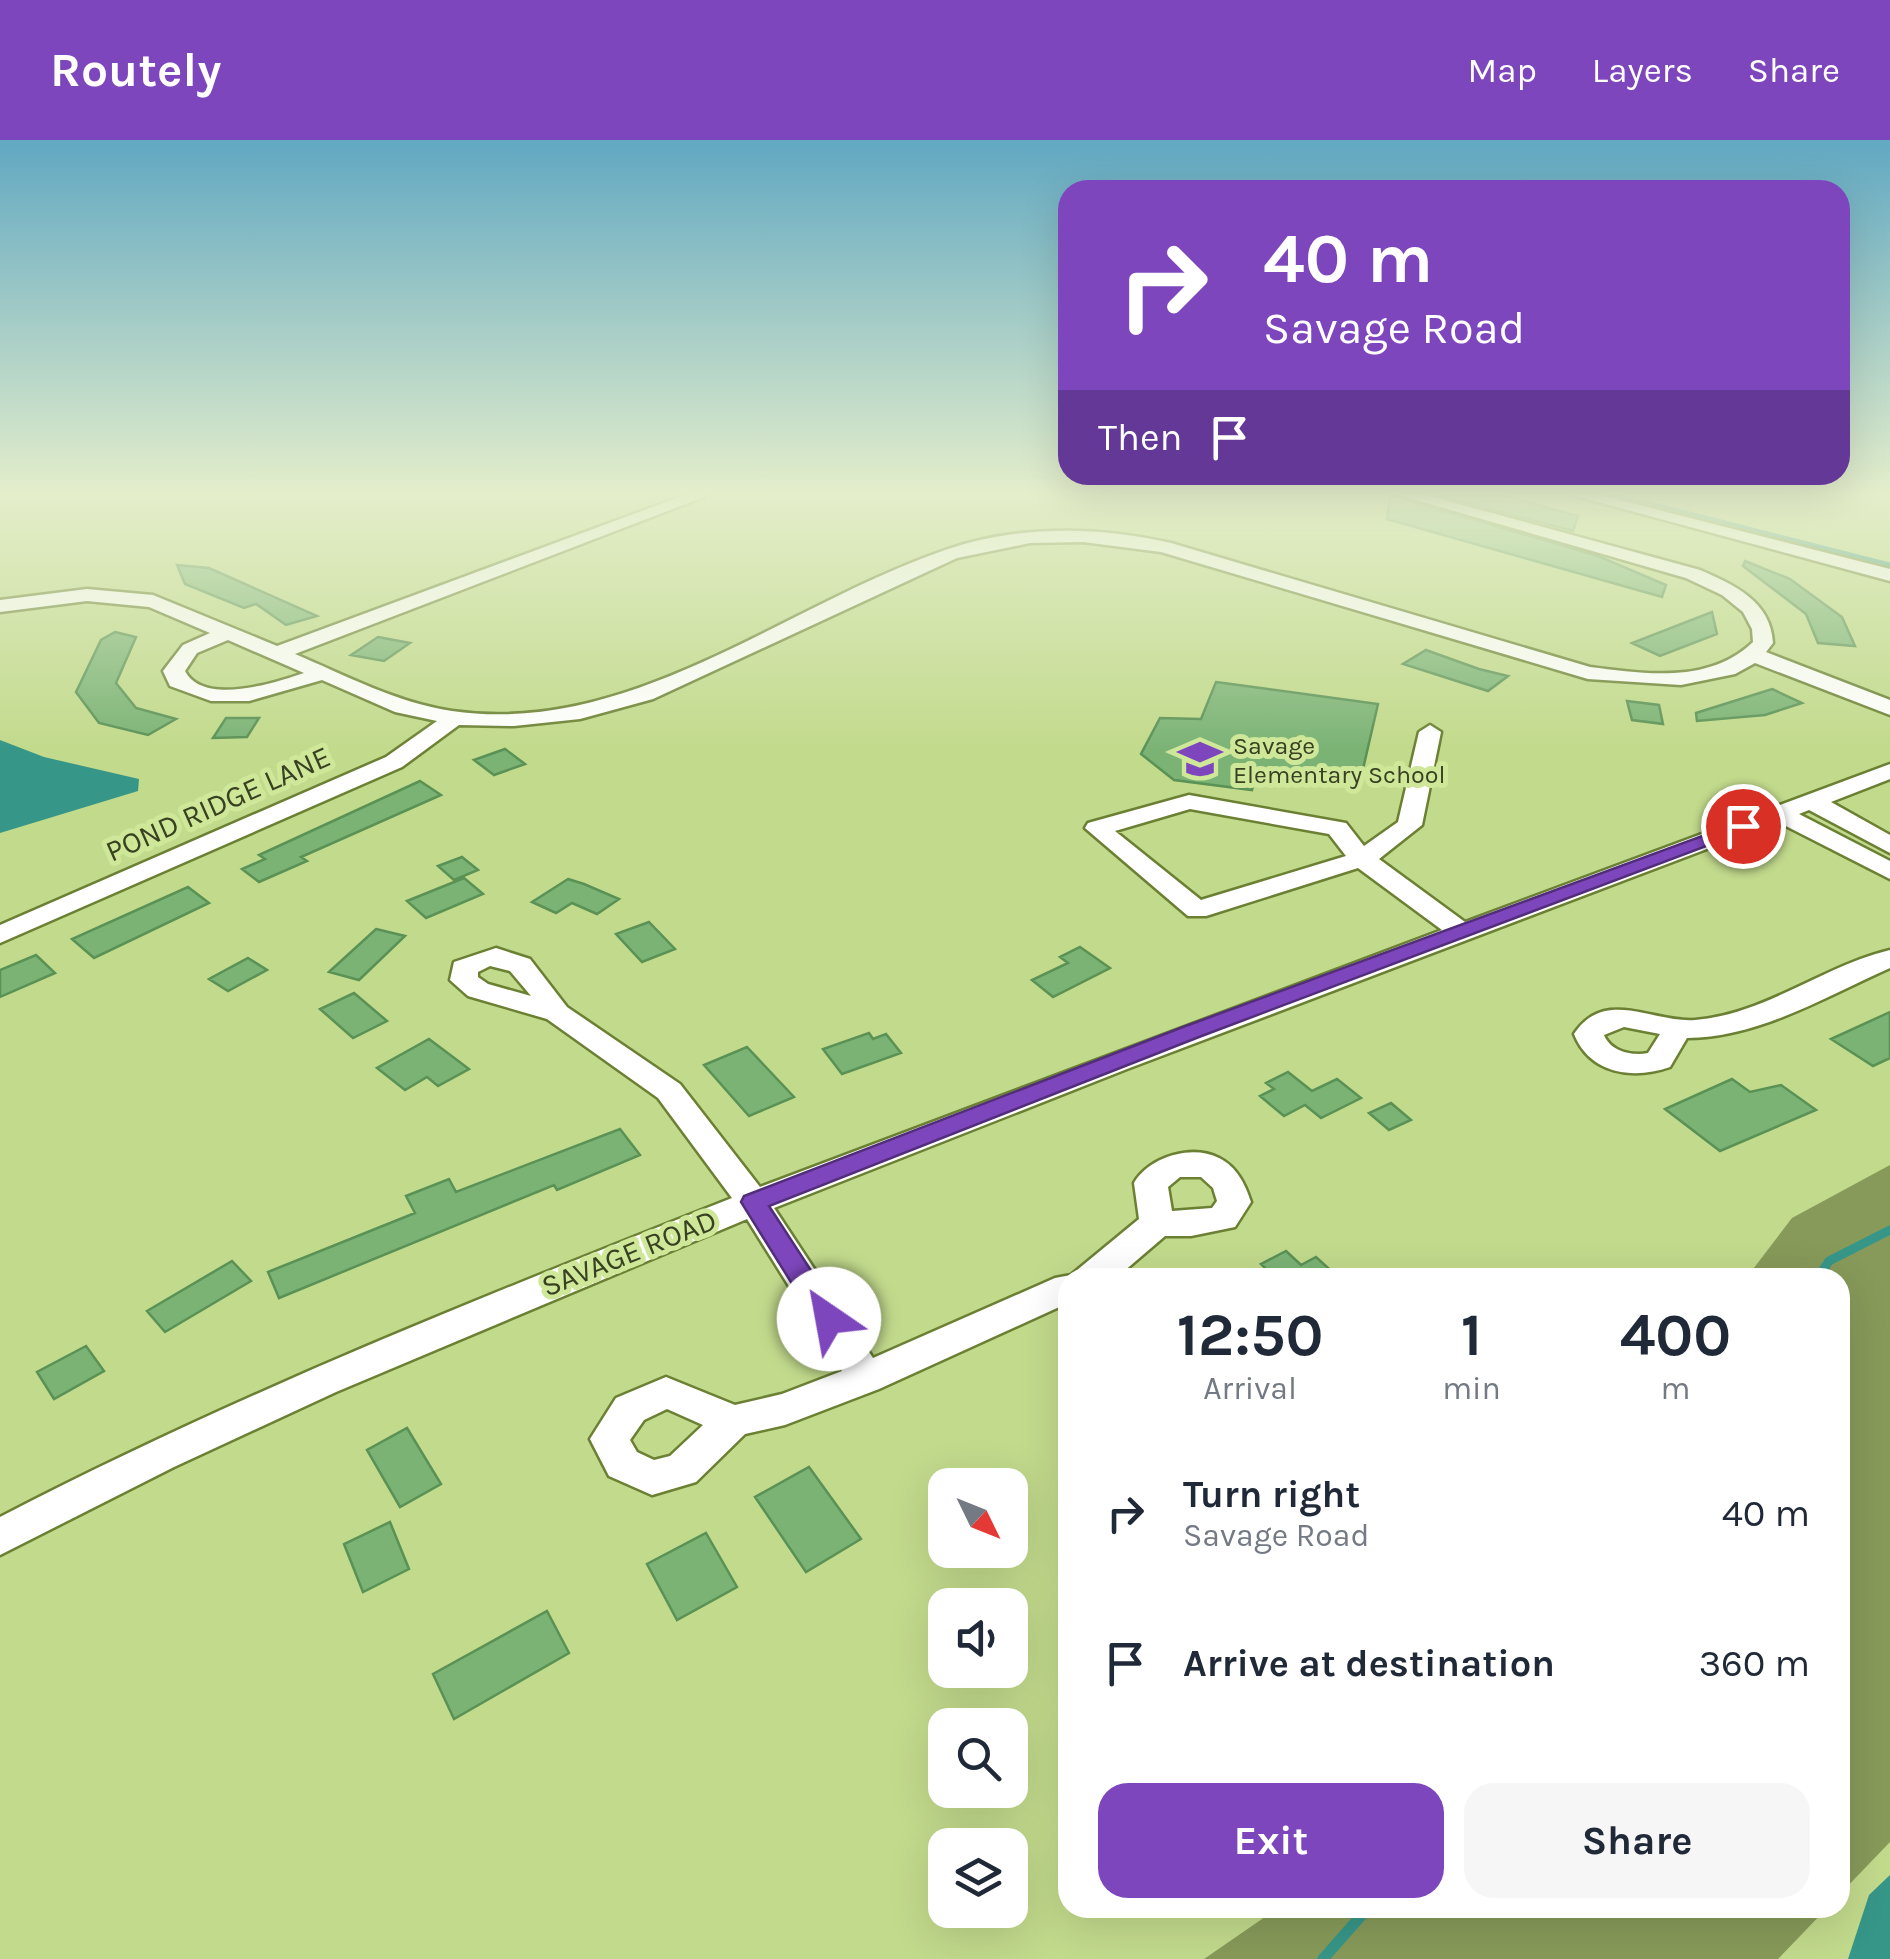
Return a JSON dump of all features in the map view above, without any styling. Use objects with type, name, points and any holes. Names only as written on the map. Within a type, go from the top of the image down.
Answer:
[{"type":"street","points":[[277,653],[473,580]]},
{"type":"street","points":[[0,606],[60,596],[118,595],[154,601],[403,706],[454,718],[538,718],[624,701],[893,580]]},
{"type":"street","points":[[1277,580],[1588,673],[1642,678],[1688,677],[1729,668],[1754,654],[1764,639],[1760,619],[1737,596],[1705,580]]},
{"type":"street","points":[[229,632],[182,655],[174,671],[178,681],[204,692],[234,694],[290,686],[322,673]]},
{"type":"street","points":[[1754,654],[1789,658],[1890,692]]},
{"type":"street","points":[[1754,654],[1777,667],[1890,708]]},
{"type":"street","name":"POND RIDGE LANE","points":[[0,935],[394,762],[454,718]]},
{"type":"street","points":[[1430,732],[1410,824],[1362,860],[1197,910],[1098,828],[1190,802],[1336,828],[1362,860],[1459,930]]},
{"type":"street","name":"SAVAGE ROAD","points":[[0,1538],[338,1375],[753,1202],[1459,930],[1890,771]]},
{"type":"street","points":[[1811,801],[1890,845]]},
{"type":"street","points":[[1780,813],[1890,870]]},
{"type":"street","points":[[1676,1032],[1725,1026],[1759,1015],[1890,958]]},
{"type":"street","points":[[558,1013],[670,1091],[753,1202],[866,1378]]},
{"type":"street","points":[[1105,1268],[1157,1223]]},
{"type":"street","points":[[733,1421],[785,1409],[866,1378],[1058,1292]]},
{"type":"green space","points":[[1890,1165],[1890,1842],[1850,1884],[1850,1268],[1754,1268],[1792,1218]]},
{"type":"green space","points":[[1817,1918],[1778,1959],[1204,1959],[1262,1919]]},
{"type":"water","points":[[0,740],[44,757],[139,779],[138,791],[0,833]]},
{"type":"water","points":[[1890,1875],[1890,1959],[1848,1959],[1869,1895]]},
{"type":"building","points":[[183,580],[236,580],[317,616],[286,625],[256,604],[244,608],[185,584]]},
{"type":"building","points":[[1602,580],[1654,580],[1666,585],[1662,597]]},
{"type":"building","points":[[1761,580],[1791,580],[1842,617],[1855,646],[1818,643],[1806,614]]},
{"type":"building","points":[[1712,612],[1717,634],[1660,656],[1632,643]]},
{"type":"building","points":[[115,632],[136,637],[116,683],[136,708],[176,719],[148,735],[99,723],[76,692],[101,640]]},
{"type":"building","points":[[378,637],[410,643],[384,661],[351,655]]},
{"type":"building","points":[[1426,650],[1508,676],[1488,691],[1403,664]]},
{"type":"building","points":[[1216,682],[1378,704],[1360,782],[1268,769],[1264,781],[1254,780],[1252,790],[1174,780],[1141,754],[1160,718],[1201,719]]},
{"type":"building","points":[[1772,689],[1802,703],[1765,715],[1697,721],[1696,713]]},
{"type":"building","points":[[1627,701],[1659,705],[1663,724],[1632,720]]},
{"type":"building","points":[[226,718],[259,718],[247,737],[213,738]]},
{"type":"building","points":[[505,749],[525,764],[494,775],[474,760]]},
{"type":"building","points":[[420,781],[441,795],[301,857],[307,861],[259,882],[242,869],[265,859],[259,855]]},
{"type":"building","points":[[462,857],[478,870],[454,880],[438,866]]},
{"type":"building","points":[[464,878],[483,894],[426,918],[407,901]]},
{"type":"building","points":[[568,879],[619,899],[597,914],[572,903],[556,913],[532,902]]},
{"type":"building","points":[[188,887],[209,903],[94,958],[72,939]]},
{"type":"building","points":[[649,922],[675,949],[642,962],[616,934]]},
{"type":"building","points":[[376,929],[405,936],[359,980],[329,972]]},
{"type":"building","points":[[1080,947],[1110,968],[1053,997],[1032,980],[1068,963],[1060,957]]},
{"type":"building","points":[[36,955],[55,973],[0,997],[0,970]]},
{"type":"building","points":[[248,958],[267,970],[228,991],[209,979]]},
{"type":"building","points":[[354,993],[387,1021],[353,1038],[320,1009]]},
{"type":"building","points":[[1890,1012],[1890,1058],[1873,1066],[1831,1039]]},
{"type":"building","points":[[869,1033],[873,1039],[886,1034],[901,1053],[842,1074],[823,1049]]},
{"type":"building","points":[[429,1039],[469,1069],[438,1086],[427,1077],[405,1090],[377,1068]]},
{"type":"building","points":[[747,1047],[794,1097],[749,1116],[704,1065]]},
{"type":"building","points":[[1288,1072],[1312,1091],[1337,1079],[1361,1098],[1321,1118],[1305,1105],[1284,1116],[1260,1096],[1274,1089],[1266,1083]]},
{"type":"building","points":[[1732,1079],[1750,1092],[1781,1085],[1816,1110],[1720,1151],[1665,1109]]},
{"type":"building","points":[[1391,1103],[1411,1120],[1389,1130],[1369,1113]]},
{"type":"building","points":[[620,1129],[640,1155],[557,1190],[554,1185],[279,1298],[268,1272],[415,1213],[406,1196],[449,1179],[456,1192]]},
{"type":"building","points":[[1286,1251],[1301,1265],[1316,1257],[1328,1268],[1265,1268],[1261,1264]]},
{"type":"building","points":[[232,1261],[251,1281],[165,1332],[147,1311]]},
{"type":"building","points":[[86,1346],[104,1371],[54,1399],[37,1372]]},
{"type":"building","points":[[407,1428],[441,1484],[400,1507],[367,1450]]},
{"type":"building","points":[[809,1467],[861,1539],[806,1572],[755,1497]]},
{"type":"building","points":[[390,1522],[409,1569],[363,1592],[344,1544]]},
{"type":"building","points":[[706,1533],[737,1587],[677,1620],[647,1564]]},
{"type":"building","points":[[547,1611],[569,1653],[454,1719],[433,1674]]},
{"type":"waterway","points":[[1824,1268],[1829,1261],[1890,1230]]},
{"type":"waterway","points":[[1323,1959],[1359,1918]]},
{"type":"place","name":"Savage Elementary School","points":[[1200,759]]},
{"type":"route","points":[[829,1319],[753,1202],[1459,930],[1743,826]]}]
